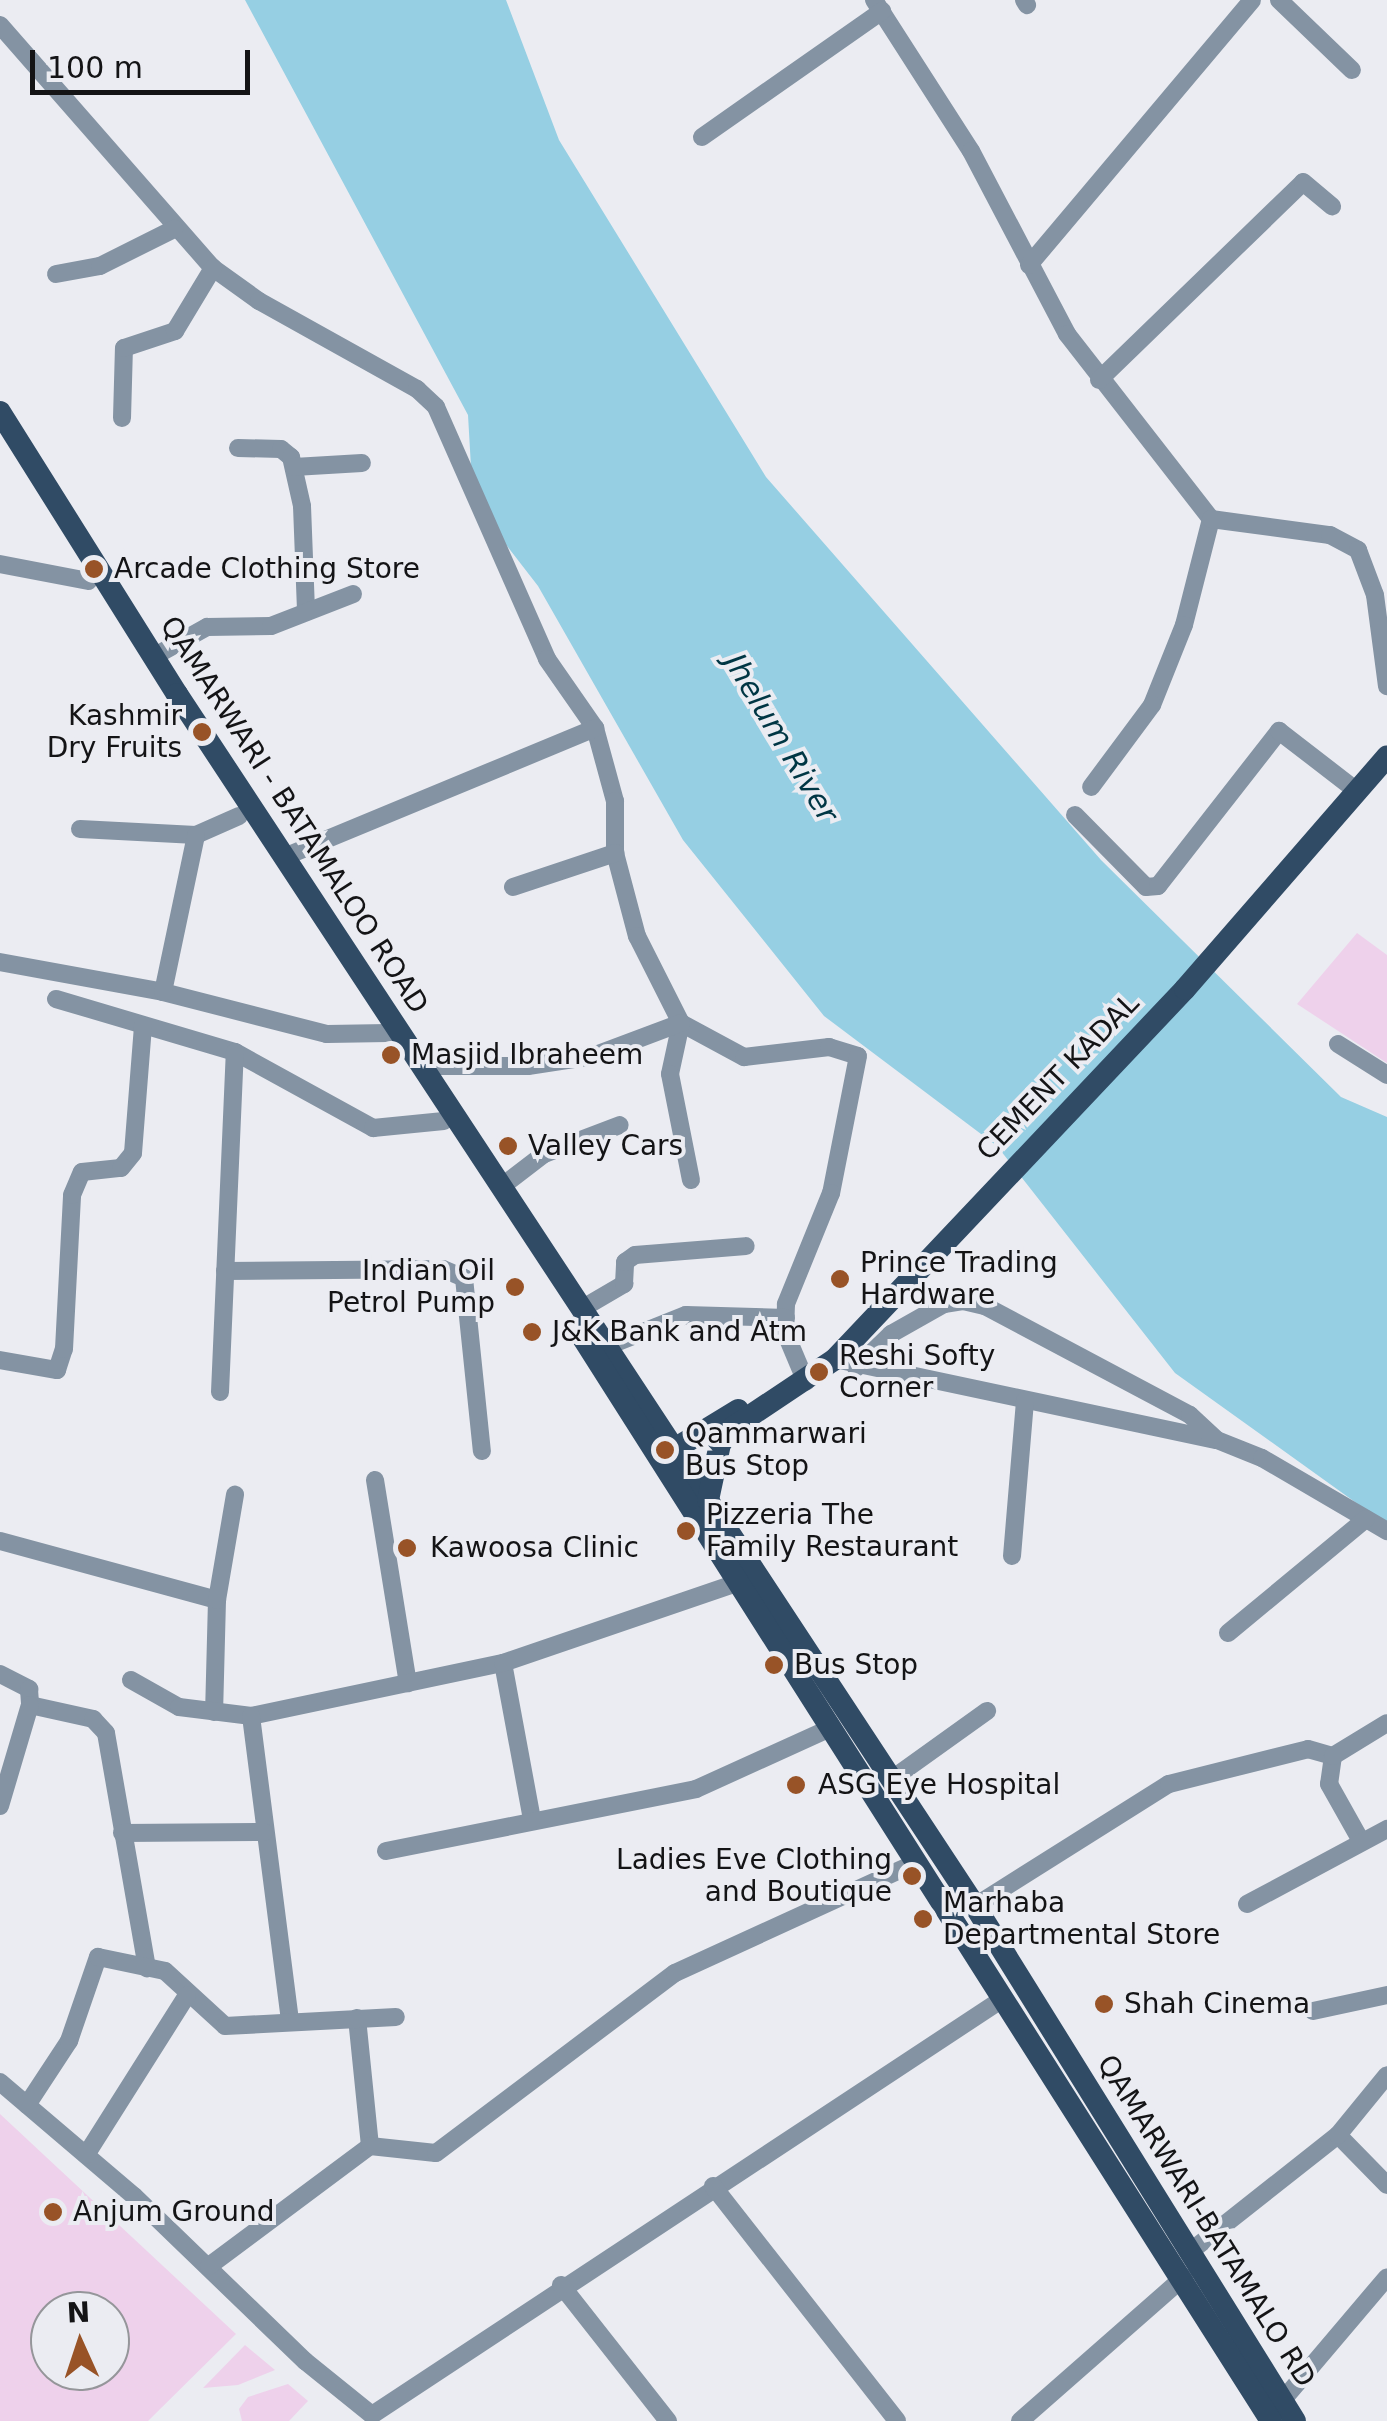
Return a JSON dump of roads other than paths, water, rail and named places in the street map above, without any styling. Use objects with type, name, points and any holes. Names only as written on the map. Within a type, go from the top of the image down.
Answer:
[{"type":"main road","name":"QAMARWARI - BATAMALOO ROAD","points":[[0,412],[153,657],[608,1346],[668,1453]]},
{"type":"main road","name":"QAMARWARI - BATAMALOO ROAD","points":[[0,442],[239,816],[668,1453]]},
{"type":"main road","name":"CEMENT KADAL","points":[[807,1377],[845,1363],[975,1207],[1185,988],[1387,756]]},
{"type":"main road","points":[[668,1453],[807,1377]]},
{"type":"main road","points":[[708,1500],[726,1434],[807,1377]]},
{"type":"main road","name":"QAMARWARI-BATAMALO RD","points":[[668,1453],[708,1500],[976,1906],[1191,2251],[1277,2417]]},
{"type":"main road","name":"QAMARWARI-BATAMALO RD","points":[[668,1453],[734,1584],[1001,2000],[1277,2417]]},
{"type":"street","points":[[1029,265],[1252,0]]},
{"type":"street","points":[[1279,0],[1352,70]]},
{"type":"street","points":[[702,136],[878,3],[971,151],[1029,265],[1100,380],[1211,519],[1330,535],[1358,550],[1375,594],[1387,686]]},
{"type":"street","points":[[0,24],[52,77],[174,229],[213,268],[430,400],[547,658],[595,728],[616,801],[615,853],[637,936],[681,1023],[744,1057],[830,1046],[858,1056],[830,1193],[786,1318],[807,1377]]},
{"type":"street","points":[[1100,380],[1302,182],[1332,206]]},
{"type":"street","points":[[56,274],[100,266],[174,229]]},
{"type":"street","points":[[122,418],[124,348],[175,331],[213,268]]},
{"type":"street","points":[[238,448],[281,449],[294,467],[306,612]]},
{"type":"street","points":[[294,467],[362,462]]},
{"type":"street","points":[[1090,788],[1152,705],[1184,626],[1211,519]]},
{"type":"street","points":[[0,564],[88,581]]},
{"type":"street","points":[[153,657],[207,627],[264,628],[353,594]]},
{"type":"street","points":[[284,857],[595,728]]},
{"type":"street","points":[[1076,816],[1146,887],[1158,886],[1279,731],[1356,791]]},
{"type":"street","points":[[80,829],[196,835],[239,816]]},
{"type":"street","points":[[164,992],[196,835]]},
{"type":"street","points":[[513,887],[615,853]]},
{"type":"street","points":[[0,962],[164,992],[327,1034],[388,1033]]},
{"type":"street","points":[[56,999],[235,1052],[373,1128],[444,1122]]},
{"type":"street","points":[[422,1066],[528,1066],[593,1056],[681,1023]]},
{"type":"street","points":[[681,1023],[670,1074],[691,1180]]},
{"type":"street","points":[[0,1360],[52,1372],[60,1364],[72,1195],[82,1172],[120,1168],[133,1153],[142,1025]]},
{"type":"street","points":[[1338,1044],[1387,1075]]},
{"type":"street","points":[[220,1392],[235,1052]]},
{"type":"street","points":[[502,1188],[544,1154],[620,1125]]},
{"type":"street","points":[[583,1308],[624,1284],[625,1262],[635,1255],[746,1246]]},
{"type":"street","points":[[225,1271],[455,1272],[468,1292],[482,1451]]},
{"type":"street","points":[[845,1363],[944,1304],[985,1306],[1190,1415],[1217,1440]]},
{"type":"street","points":[[608,1346],[686,1315],[786,1318]]},
{"type":"street","points":[[845,1363],[1217,1440],[1262,1458],[1387,1531]]},
{"type":"street","points":[[1012,1556],[1025,1401]]},
{"type":"street","points":[[375,1480],[408,1684]]},
{"type":"street","points":[[214,1712],[216,1600],[234,1496]]},
{"type":"street","points":[[1228,1633],[1366,1519]]},
{"type":"street","points":[[0,1541],[216,1600]]},
{"type":"street","points":[[131,1680],[180,1707],[251,1716],[504,1663],[734,1584]]},
{"type":"street","points":[[504,1663],[532,1820]]},
{"type":"street","points":[[0,1674],[29,1688],[30,1705],[0,1806]]},
{"type":"street","points":[[30,1705],[101,1724],[147,1968]]},
{"type":"street","points":[[892,1779],[987,1712]]},
{"type":"street","points":[[251,1716],[290,2020]]},
{"type":"street","points":[[976,1906],[1168,1784],[1308,1749],[1333,1756],[1387,1723]]},
{"type":"street","points":[[386,1851],[696,1789],[828,1729]]},
{"type":"street","points":[[1333,1756],[1330,1784],[1361,1841]]},
{"type":"street","points":[[1247,1904],[1387,1828]]},
{"type":"street","points":[[122,1833],[264,1832]]},
{"type":"street","points":[[208,2266],[370,2146],[436,2154],[675,1973],[914,1864]]},
{"type":"street","points":[[27,2105],[69,2041],[96,1958],[165,1972],[186,1995],[225,2026],[396,2016]]},
{"type":"street","points":[[86,2155],[186,1995]]},
{"type":"street","points":[[1313,2011],[1387,1996]]},
{"type":"street","points":[[0,2082],[86,2155],[374,2418],[561,2285],[1001,2000]]},
{"type":"street","points":[[357,2018],[370,2146]]},
{"type":"street","points":[[1191,2251],[1338,2135],[1387,2075]]},
{"type":"street","points":[[1338,2135],[1387,2185]]},
{"type":"street","points":[[713,2186],[896,2421]]},
{"type":"street","points":[[1020,2421],[1184,2278]]},
{"type":"street","points":[[561,2285],[668,2421]]},
{"type":"street","points":[[1277,2417],[1383,2286]]},
{"type":"water","name":"Jhelum River","points":[[245,0],[506,0],[559,140],[766,477],[1101,860],[1341,1097],[1387,1117],[1387,1525],[1175,1373],[997,1146],[824,1016],[683,840],[538,586],[473,502],[468,415]]},
{"type":"place","name":"Arcade Clothing Store","points":[[94,569]]},
{"type":"place","name":"Kashmir Dry Fruits","points":[[202,732]]},
{"type":"place","name":"Masjid Ibraheem","points":[[391,1055]]},
{"type":"place","name":"Valley Cars","points":[[508,1146]]},
{"type":"place","name":"Prince Trading Hardware","points":[[840,1279]]},
{"type":"place","name":"Indian Oil Petrol Pump","points":[[515,1287]]},
{"type":"place","name":"J&K Bank and Atm","points":[[532,1332]]},
{"type":"place","name":"Reshi Softy Corner","points":[[819,1372]]},
{"type":"place","name":"Qammarwari Bus Stop","points":[[665,1450]]},
{"type":"place","name":"Pizzeria The Family Restaurant","points":[[686,1531]]},
{"type":"place","name":"Kawoosa Clinic","points":[[407,1548]]},
{"type":"place","name":"Bus Stop","points":[[774,1665]]},
{"type":"place","name":"ASG Eye Hospital","points":[[796,1785]]},
{"type":"place","name":"Ladies Eve Clothing and Boutique","points":[[912,1876]]},
{"type":"place","name":"Marhaba Departmental Store","points":[[923,1919]]},
{"type":"place","name":"Shah Cinema","points":[[1104,2004]]},
{"type":"place","name":"Anjum Ground","points":[[53,2212]]}]
